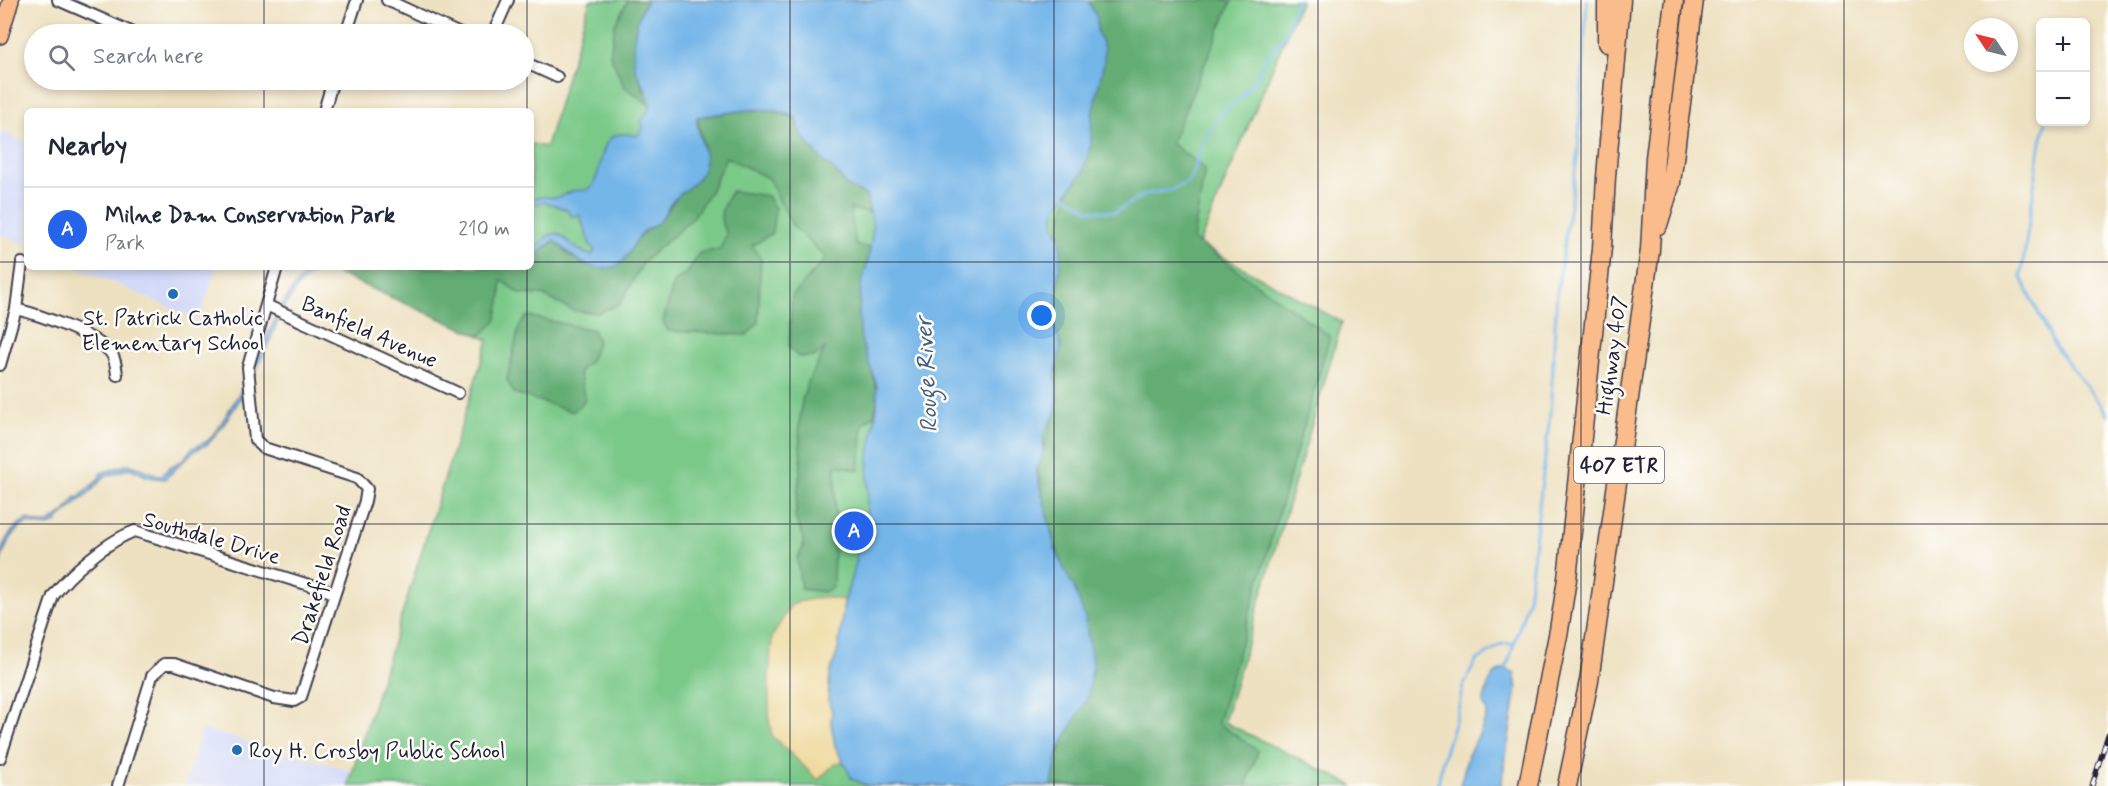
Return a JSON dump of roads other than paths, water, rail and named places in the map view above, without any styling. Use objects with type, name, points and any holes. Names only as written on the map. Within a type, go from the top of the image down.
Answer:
[{"type":"highway","points":[[1606,177],[1607,0]]},
{"type":"highway","name":"Highway 407","points":[[1528,786],[1567,579],[1602,248],[1621,0]]},
{"type":"highway","name":"Highway 407","points":[[1567,786],[1589,681],[1650,250],[1655,158],[1674,0]]},
{"type":"highway","points":[[1650,250],[1671,183],[1694,0]]},
{"type":"main road","points":[[0,36],[12,0]]},
{"type":"street","points":[[58,0],[113,24]]},
{"type":"street","points":[[349,24],[357,0]]},
{"type":"street","points":[[387,0],[439,24]]},
{"type":"street","points":[[497,24],[508,0]]},
{"type":"street","points":[[534,67],[557,77]]},
{"type":"street","points":[[325,108],[330,90]]},
{"type":"street","points":[[0,365],[16,309],[22,263]]},
{"type":"street","name":"Drakefield Road","points":[[118,786],[152,676],[164,664],[174,664],[274,698],[294,701],[301,697],[367,489],[363,483],[349,474],[273,452],[255,440],[248,367],[276,270]]},
{"type":"street","name":"Banfield Avenue","points":[[266,305],[458,393]]},
{"type":"street","points":[[16,309],[41,315],[101,344],[116,361],[117,375]]},
{"type":"street","name":"Southdale Drive","points":[[0,758],[4,732],[53,596],[63,582],[120,537],[135,531],[335,593]]},
{"type":"water","name":"Rouge River","points":[[647,0],[1088,0],[1097,18],[1097,31],[1104,48],[1104,62],[1092,115],[1091,144],[1083,172],[1058,205],[1054,215],[1055,228],[1060,236],[1061,252],[1055,315],[1055,328],[1061,346],[1055,376],[1058,400],[1055,414],[1044,434],[1042,457],[1036,469],[1055,548],[1074,587],[1085,618],[1093,667],[1086,701],[1059,749],[1052,786],[869,786],[852,779],[835,746],[831,723],[832,711],[828,700],[830,674],[838,650],[844,603],[856,562],[857,542],[864,530],[869,457],[877,407],[877,386],[861,340],[859,311],[861,286],[869,257],[873,227],[867,198],[864,194],[845,185],[839,175],[821,159],[802,136],[796,118],[773,110],[760,109],[697,117],[697,127],[705,160],[702,172],[695,182],[675,198],[659,222],[639,236],[627,257],[619,265],[596,268],[588,265],[574,257],[554,240],[538,253],[534,253],[534,246],[537,247],[548,236],[557,233],[582,252],[592,255],[595,251],[589,242],[580,215],[571,216],[568,210],[543,202],[534,204],[534,199],[559,197],[572,191],[583,191],[590,188],[599,171],[607,142],[623,134],[637,136],[643,128],[641,121],[650,106],[650,100],[635,67],[634,50],[635,33]]},
{"type":"water","points":[[310,270],[315,270],[299,285],[284,308],[249,386],[208,444],[194,451],[165,479],[148,477],[130,468],[104,477],[55,524],[44,526],[28,523],[22,526],[13,534],[0,563],[4,543],[16,527],[28,519],[35,523],[51,523],[64,513],[76,497],[81,497],[81,494],[98,480],[101,473],[129,464],[161,476],[171,466],[183,460],[191,449],[209,440],[245,384],[281,306],[299,280]]},
{"type":"water","points":[[1504,669],[1514,672],[1517,688],[1501,786],[1460,786],[1468,755],[1487,714],[1483,704],[1489,683],[1499,671]]},
{"type":"waterway","points":[[1065,195],[1089,210],[1115,212],[1146,194],[1172,190],[1189,181],[1208,133],[1225,109],[1242,97],[1267,56],[1288,32],[1297,0]]},
{"type":"waterway","points":[[1506,669],[1528,600],[1550,415],[1557,292],[1578,152],[1587,0]]},
{"type":"waterway","points":[[2045,126],[2021,277],[2054,345],[2108,414]]},
{"type":"waterway","points":[[1438,786],[1442,762],[1463,686],[1476,661],[1502,644],[1514,644]]},
{"type":"railway","points":[[2092,786],[2108,734]]},
{"type":"place","name":"St. Patrick Catholic Elementary School","points":[[173,294]]},
{"type":"place","name":"Milne Dam Conservation Park","points":[[854,531]]},
{"type":"place","name":"Roy H. Crosby Public School","points":[[237,750]]}]
